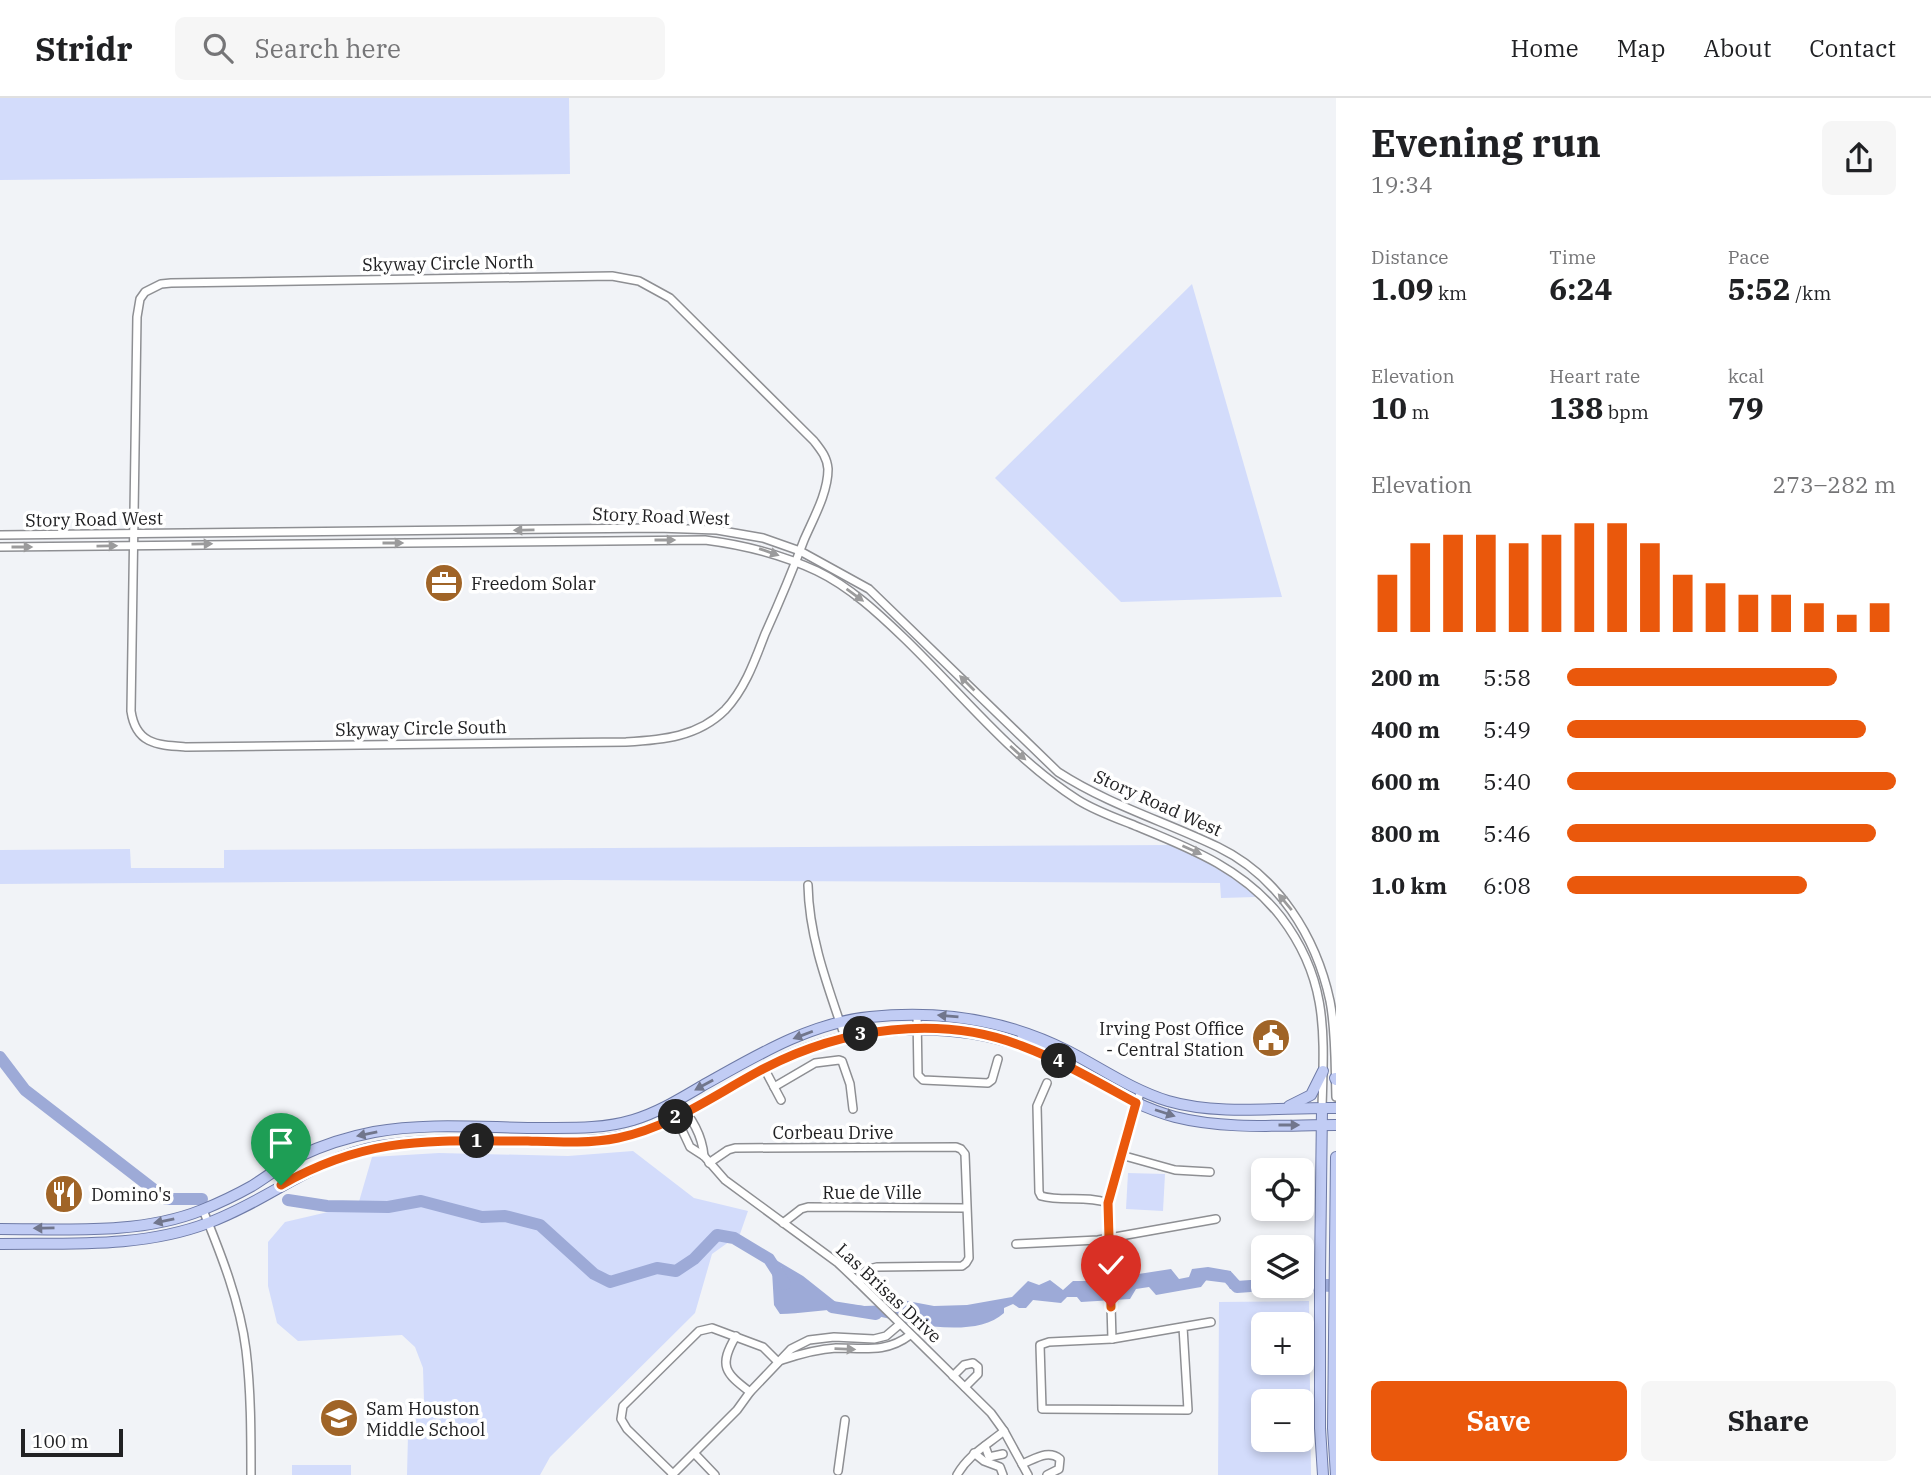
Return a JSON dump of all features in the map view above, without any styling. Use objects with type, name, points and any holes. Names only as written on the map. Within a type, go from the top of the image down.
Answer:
[{"type":"main road","points":[[0,1229],[144,1225],[166,1221],[203,1210],[249,1188],[298,1157],[348,1138],[392,1130],[610,1126],[645,1116],[676,1101],[782,1042],[866,1017],[917,1014],[950,1016],[1003,1025],[1061,1048],[1141,1091],[1167,1101],[1207,1108],[1336,1108]]},
{"type":"main road","points":[[0,1244],[146,1240],[171,1235],[209,1223],[245,1207],[289,1180],[330,1160],[378,1147],[435,1141],[582,1142],[617,1138],[640,1132],[688,1112],[764,1068],[809,1049],[845,1037],[874,1032],[918,1029],[968,1033],[1008,1041],[1058,1061],[1136,1103],[1173,1116],[1202,1122],[1336,1125]]},
{"type":"main road","points":[[1008,1041],[1021,1038],[1051,1050],[1061,1048]]},
{"type":"main road","points":[[1283,1108],[1297,1104],[1311,1094],[1323,1071]]},
{"type":"main road","points":[[1322,1108],[1322,1470],[1335,1470],[1336,1157]]},
{"type":"main road","points":[[298,1157],[304,1172]]},
{"type":"main road","points":[[282,1166],[289,1180]]},
{"type":"main road","points":[[1322,1203],[1335,1203]]},
{"type":"main road","points":[[80,1228],[81,1242]]},
{"type":"street","name":"Skyway Circle North","points":[[134,534],[138,307],[145,292],[152,288],[171,283],[612,276],[639,281],[670,298],[823,452],[828,470],[827,480],[800,551]]},
{"type":"street","name":"Story Road West","points":[[0,536],[641,528],[717,530],[763,538],[800,551],[869,589],[1058,772],[1088,791],[1244,861],[1286,903],[1301,924],[1319,961],[1331,1003],[1336,1097]]},
{"type":"street","points":[[641,528],[641,540]]},
{"type":"street","points":[[567,530],[572,540]]},
{"type":"street","name":"Skyway Circle South","points":[[134,534],[132,721],[137,731],[149,741],[162,746],[187,747],[626,742],[665,739],[686,734],[725,710],[739,691],[752,667],[800,551]]},
{"type":"street","name":"Story Road West","points":[[0,547],[705,540],[762,550],[818,571],[868,605],[1013,749],[1048,779],[1080,802],[1212,859],[1260,893],[1297,941],[1321,1000],[1324,1036],[1322,1108]]},
{"type":"street","points":[[1212,859],[1219,848]]},
{"type":"street","points":[[808,885],[811,929],[845,1037]]},
{"type":"street","points":[[1309,966],[1319,961]]},
{"type":"street","points":[[917,1014],[918,1075],[923,1080],[988,1083],[992,1080],[998,1059]]},
{"type":"street","points":[[774,1087],[815,1063],[842,1060],[850,1084],[853,1108]]},
{"type":"street","points":[[764,1068],[781,1100]]},
{"type":"street","points":[[1047,1083],[1037,1106],[1041,1196],[1108,1203]]},
{"type":"street","points":[[1112,1339],[1108,1203],[1141,1091]]},
{"type":"street","name":"Las Brisas Drive","points":[[676,1101],[688,1112],[703,1143],[706,1160]]},
{"type":"street","name":"Las Brisas Drive","points":[[676,1101],[676,1117],[690,1147],[725,1180],[838,1263],[857,1281],[991,1413],[1028,1475]]},
{"type":"street","name":"Corbeau Drive","points":[[706,1160],[735,1148],[956,1147],[965,1154],[966,1208]]},
{"type":"street","points":[[1121,1155],[1175,1170],[1210,1172]]},
{"type":"street","name":"Rue de Ville","points":[[783,1223],[808,1207],[966,1208]]},
{"type":"street","points":[[857,1281],[869,1269],[877,1267],[967,1264],[969,1258],[966,1208]]},
{"type":"street","points":[[203,1210],[234,1299],[246,1349],[251,1475]]},
{"type":"street","points":[[1016,1244],[1098,1240],[1216,1219]]},
{"type":"street","points":[[1183,1327],[1188,1410],[1042,1409],[1040,1345],[1049,1342],[1112,1339],[1211,1322]]},
{"type":"street","points":[[778,1362],[763,1346],[712,1328],[699,1331],[624,1406],[621,1419],[627,1429],[673,1475],[737,1410],[750,1392],[791,1349],[809,1340],[834,1337],[874,1339],[886,1336],[900,1324]]},
{"type":"street","points":[[778,1362],[820,1349],[874,1350],[899,1344],[910,1335]]},
{"type":"street","points":[[736,1336],[725,1367],[729,1376],[750,1392]]},
{"type":"street","points":[[953,1376],[964,1365],[973,1363],[978,1367],[978,1374],[965,1387]]},
{"type":"street","points":[[1321,1411],[1335,1411]]},
{"type":"street","points":[[838,1471],[845,1420]]},
{"type":"street","points":[[1320,1428],[1335,1429]]},
{"type":"street","points":[[957,1475],[962,1465],[974,1453],[1004,1431]]},
{"type":"street","points":[[985,1446],[989,1457],[1003,1454]]},
{"type":"street","points":[[994,1465],[1013,1447]]},
{"type":"street","points":[[974,1453],[984,1461],[1000,1467],[1003,1475]]},
{"type":"street","points":[[1022,1464],[1047,1453],[1054,1454],[1060,1458],[1059,1469],[1047,1475]]},
{"type":"street","points":[[695,1454],[715,1475]]},
{"type":"shaded area","points":[[0,98],[569,98],[570,174],[0,180]]},
{"type":"shaded area","points":[[1192,284],[1282,597],[1121,602],[995,478]]},
{"type":"shaded area","points":[[1173,845],[1229,873],[1256,897],[1221,898],[1220,883],[566,880],[0,884],[0,850],[130,849],[131,868],[224,868],[224,850]]},
{"type":"shaded area","points":[[633,1151],[694,1198],[748,1211],[740,1234],[712,1254],[695,1313],[550,1457],[540,1475],[407,1475],[408,1435],[424,1401],[423,1368],[415,1347],[402,1335],[298,1341],[277,1323],[268,1286],[268,1242],[285,1222],[358,1205],[372,1157],[439,1153],[568,1156]]},
{"type":"shaded area","points":[[1128,1173],[1165,1174],[1163,1211],[1126,1209]]},
{"type":"shaded area","points":[[754,1247],[803,1276],[837,1303],[864,1306],[895,1305],[902,1300],[934,1306],[967,1305],[1012,1297],[1028,1281],[1039,1285],[1050,1280],[1063,1290],[1073,1281],[1092,1281],[1096,1284],[1126,1282],[1132,1275],[1171,1269],[1179,1279],[1189,1277],[1192,1269],[1208,1267],[1231,1271],[1236,1283],[1251,1283],[1251,1290],[1230,1289],[1221,1272],[1211,1274],[1201,1287],[1156,1295],[1149,1287],[1136,1289],[1130,1299],[1081,1302],[1077,1297],[1067,1297],[1061,1303],[1033,1300],[1026,1308],[1013,1304],[1004,1308],[1004,1313],[992,1321],[977,1326],[943,1327],[908,1323],[854,1310],[780,1314],[774,1305],[772,1271],[782,1268],[751,1254]]},
{"type":"shaded area","points":[[1314,1279],[1336,1279],[1336,1292],[1314,1291]]},
{"type":"shaded area","points":[[1309,1301],[1309,1312],[1251,1312],[1251,1375],[1310,1375],[1310,1389],[1251,1389],[1251,1452],[1311,1452],[1311,1475],[1218,1475],[1219,1302]]},
{"type":"shaded area","points":[[292,1465],[351,1465],[351,1475],[292,1475]]},
{"type":"waterway","points":[[0,1057],[25,1090],[166,1199],[202,1199]]},
{"type":"waterway","points":[[288,1200],[327,1206],[388,1207],[421,1201],[482,1217],[505,1216],[540,1225],[594,1274],[610,1282],[657,1268],[676,1271],[694,1259],[717,1235],[734,1238],[769,1259],[785,1284]]},
{"type":"waterway","points":[[1196,1277],[1204,1274],[1228,1277],[1237,1287],[1251,1286]]},
{"type":"waterway","points":[[832,1307],[876,1314]]},
{"type":"place","name":"Freedom Solar","points":[[444,583]]},
{"type":"place","name":"Irving Post Office - Central Station","points":[[1271,1038]]},
{"type":"place","name":"Domino's","points":[[64,1194]]},
{"type":"place","name":"Sam Houston Middle School","points":[[339,1418]]},
{"type":"route","points":[[281,1185],[330,1160],[402,1143],[582,1142],[617,1138],[663,1124],[764,1068],[845,1037],[918,1029],[968,1033],[1020,1045],[1058,1061],[1136,1103],[1108,1203],[1111,1307]]}]
